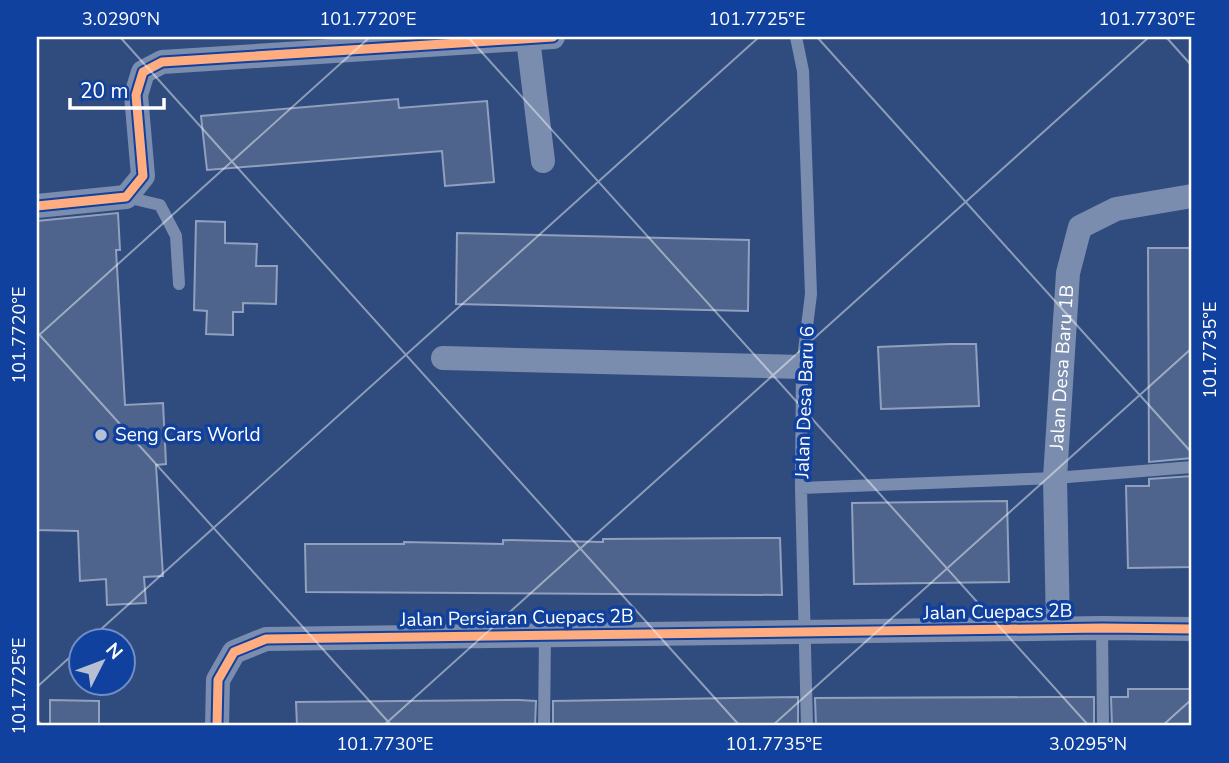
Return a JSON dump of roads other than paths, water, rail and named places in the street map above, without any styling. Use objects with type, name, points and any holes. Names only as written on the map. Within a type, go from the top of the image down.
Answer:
[{"type":"street","points":[[37,205],[126,197],[143,176],[136,95],[143,72],[162,62],[553,37]]},
{"type":"street","points":[[528,39],[543,161]]},
{"type":"street","name":"Jalan Desa Baru 1B","points":[[1058,628],[1055,478],[1068,274],[1080,227],[1116,209],[1192,196]]},
{"type":"street","points":[[443,358],[802,367]]},
{"type":"street","name":"Jalan Cuepacs 2B","points":[[803,631],[1192,629]]},
{"type":"street","name":"Jalan Persiaran Cuepacs 2B","points":[[217,726],[218,680],[234,652],[266,639],[803,631]]},
{"type":"lane","name":"Jalan Desa Baru 6","points":[[796,37],[803,71],[811,294],[802,367],[801,488],[807,726]]},
{"type":"lane","points":[[126,197],[160,205],[176,236],[179,284]]},
{"type":"lane","points":[[801,488],[1055,478],[1192,467]]},
{"type":"lane","points":[[1102,628],[1103,726]]},
{"type":"lane","points":[[544,726],[545,636]]},
{"type":"place","name":"Seng Cars World","points":[[101,435]]}]
